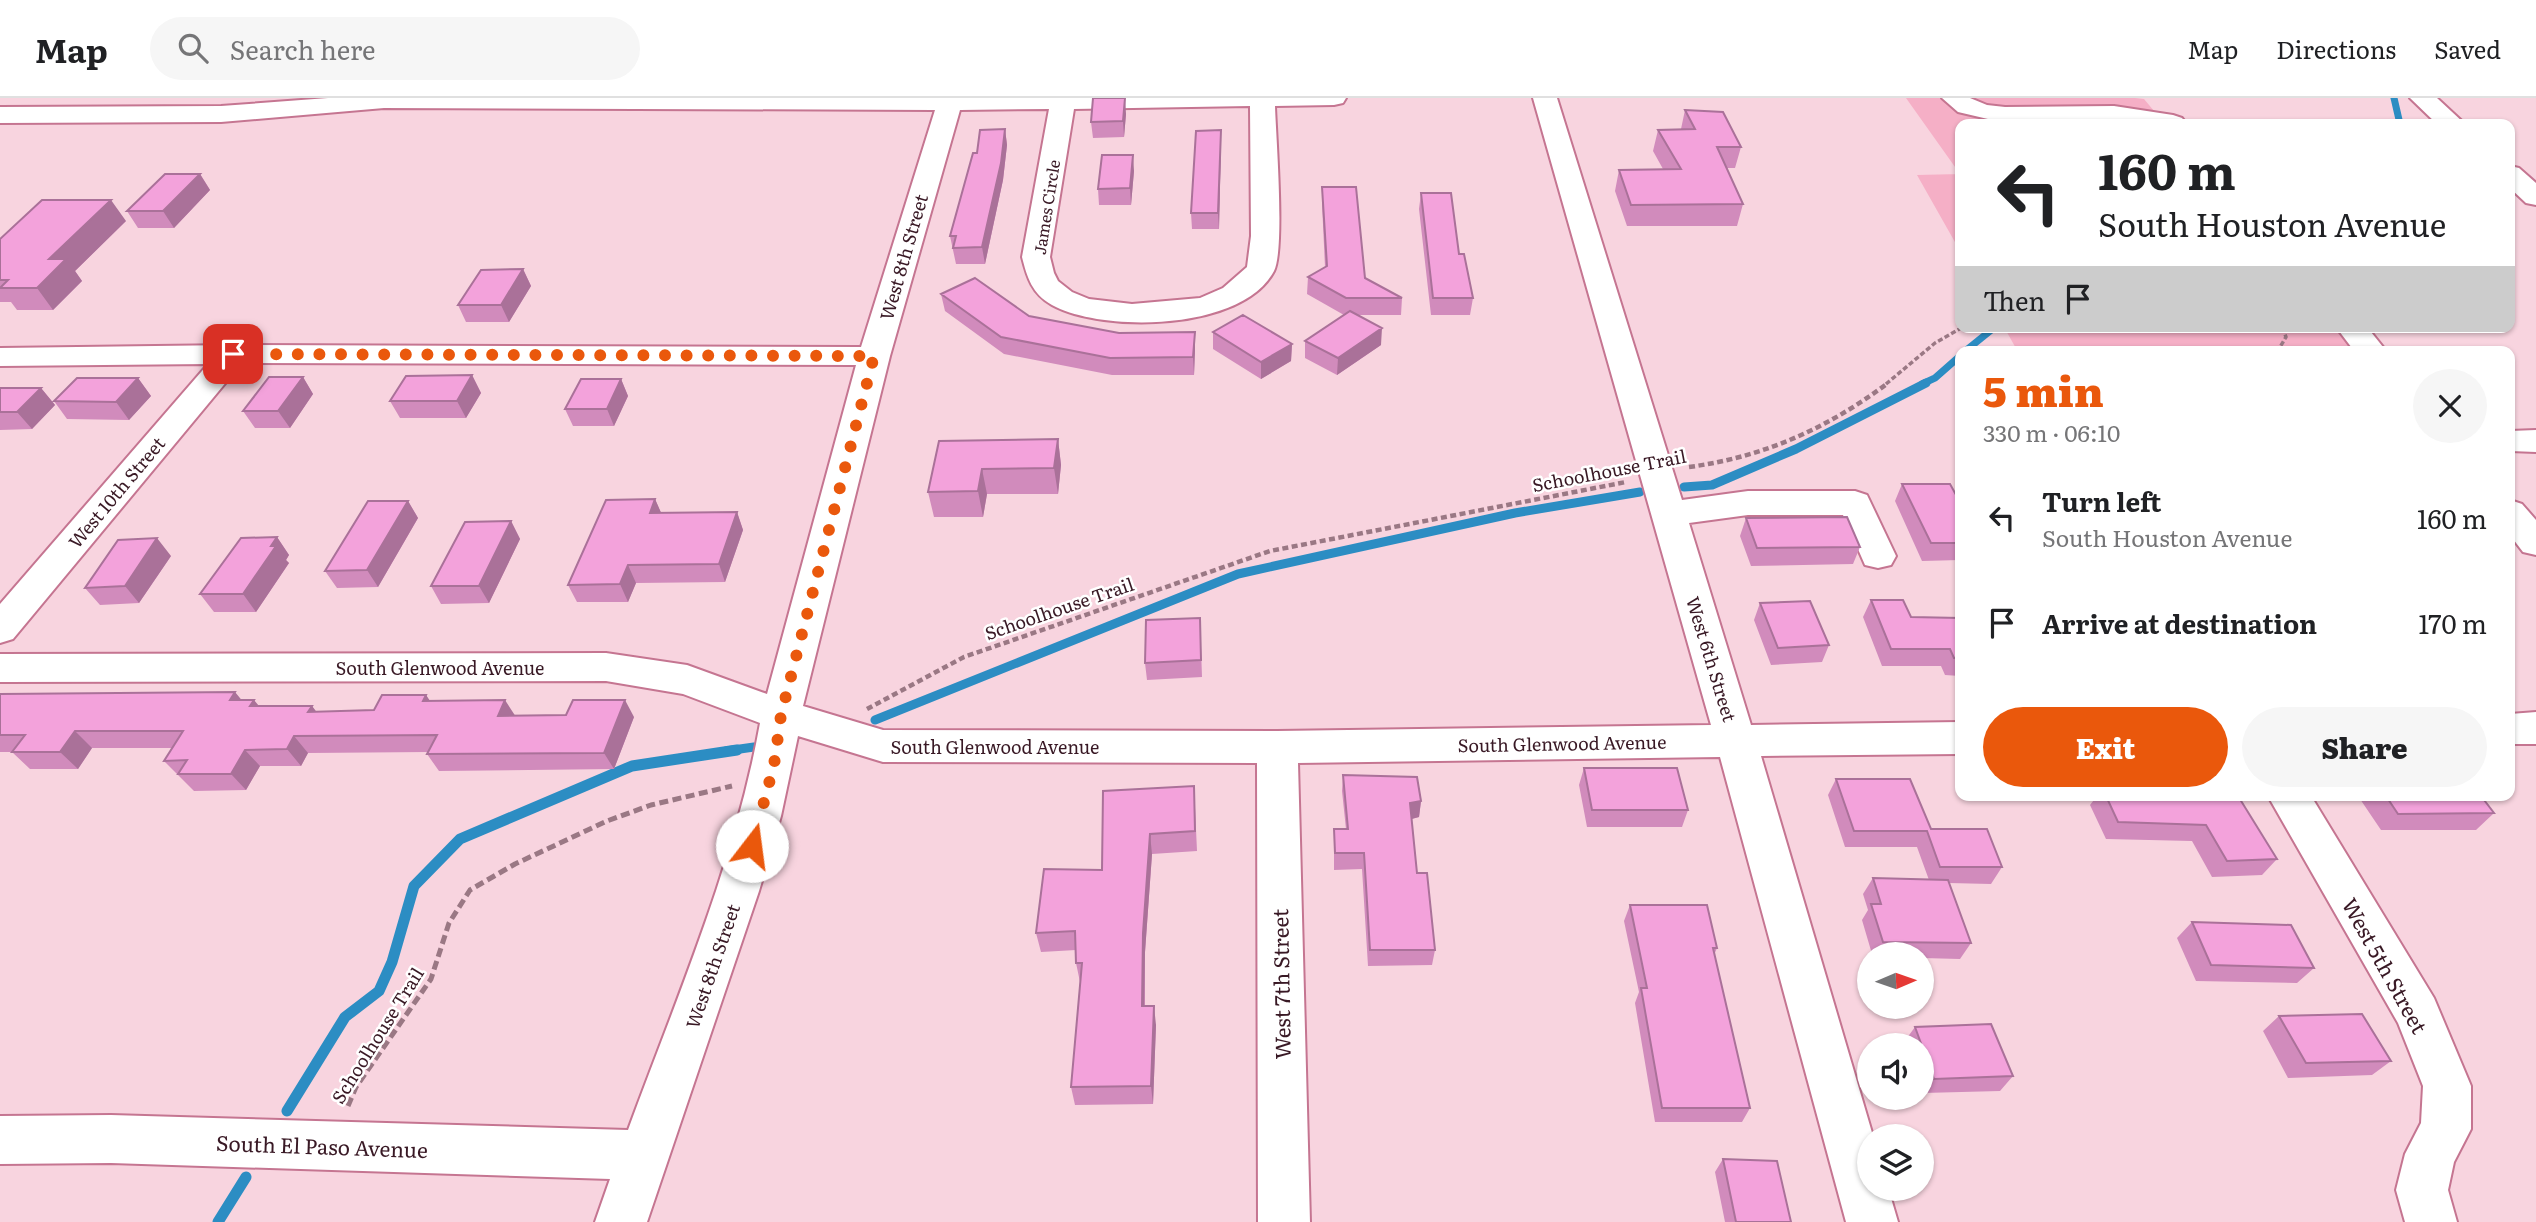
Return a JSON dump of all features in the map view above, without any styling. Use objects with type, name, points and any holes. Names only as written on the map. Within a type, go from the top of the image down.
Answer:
[{"type":"street","points":[[0,115],[222,114],[384,101],[1334,98]]},
{"type":"street","name":"West 6th Street","points":[[1545,98],[1736,741],[1872,1222]]},
{"type":"street","points":[[1954,98],[1962,107],[1986,114],[2115,114],[2137,119]]},
{"type":"street","points":[[2152,98],[2170,119]]},
{"type":"street","points":[[2421,98],[2446,119]]},
{"type":"street","name":"James Circle","points":[[1063,100],[1036,257],[1041,276],[1048,289],[1074,304],[1151,314],[1195,310],[1225,300],[1244,287],[1261,269],[1265,236],[1262,99]]},
{"type":"street","name":"West 8th Street","points":[[621,1222],[643,1155],[701,1002],[752,846],[769,782],[781,715],[874,356],[949,100]]},
{"type":"street","points":[[2515,178],[2536,197]]},
{"type":"street","points":[[0,357],[233,354],[874,356]]},
{"type":"street","name":"West 10th Street","points":[[0,629],[233,354]]},
{"type":"street","points":[[2515,441],[2536,441]]},
{"type":"street","points":[[1669,514],[1748,503],[1855,503],[1878,556]]},
{"type":"street","points":[[2515,518],[2536,543]]},
{"type":"street","name":"South Glenwood Avenue","points":[[0,668],[606,667],[687,680],[781,715],[883,746],[1277,747],[1955,738]]},
{"type":"street","points":[[2515,729],[2536,728]]},
{"type":"street","name":"West 7th Street","points":[[1277,747],[1283,1222]]},
{"type":"street","name":"West 5th Street","points":[[2292,801],[2417,1013],[2447,1086],[2445,1129],[2430,1154],[2422,1190],[2431,1222]]},
{"type":"street","name":"South El Paso Avenue","points":[[0,1140],[111,1139],[643,1155]]},
{"type":"path","name":"Schoolhouse Trail","points":[[839,732],[852,716],[964,657],[1258,554],[1657,475],[1678,468],[1747,458],[1772,450],[1832,421],[1892,380],[1941,337],[1955,331]]},
{"type":"path","name":"Schoolhouse Trail","points":[[329,1145],[356,1087],[431,979],[449,923],[470,890],[506,868],[607,821],[692,794],[769,782]]},
{"type":"shaded area","points":[[1906,98],[2135,98],[2144,99],[2161,119],[1955,119],[1955,167]]},
{"type":"shaded area","points":[[1955,174],[1955,242],[1917,175]]},
{"type":"shaded area","points":[[2007,333],[2345,333],[2356,346],[2015,346]]},
{"type":"building","points":[[1093,98],[1125,98],[1123,121],[1091,122]]},
{"type":"building","points":[[1685,110],[1723,112],[1741,147],[1717,147],[1743,204],[1631,205],[1619,170],[1681,169],[1658,130],[1695,129]]},
{"type":"building","points":[[1005,129],[1001,163],[982,247],[953,248],[956,236],[950,236],[973,153],[977,153],[980,130]]},
{"type":"building","points":[[1221,130],[1218,213],[1191,213],[1196,131]]},
{"type":"building","points":[[1102,155],[1133,155],[1130,188],[1098,189]]},
{"type":"building","points":[[165,174],[200,174],[163,211],[127,211]]},
{"type":"building","points":[[1322,187],[1356,187],[1365,278],[1402,298],[1346,298],[1308,277],[1327,266]]},
{"type":"building","points":[[1421,193],[1451,193],[1459,254],[1464,254],[1473,298],[1433,298]]},
{"type":"building","points":[[42,200],[111,200],[49,259],[66,259],[37,288],[0,288],[8,280],[0,280],[0,239]]},
{"type":"building","points":[[523,269],[501,305],[458,305],[481,270]]},
{"type":"building","points":[[975,278],[1029,316],[1119,333],[1195,332],[1193,357],[1110,358],[1001,337],[941,294]]},
{"type":"building","points":[[1350,311],[1382,328],[1338,358],[1305,341]]},
{"type":"building","points":[[1243,315],[1292,344],[1261,362],[1213,332]]},
{"type":"building","points":[[472,375],[457,401],[390,401],[406,376]]},
{"type":"building","points":[[269,377],[303,377],[278,411],[243,411]]},
{"type":"building","points":[[77,378],[138,378],[116,402],[54,401]]},
{"type":"building","points":[[581,379],[621,379],[607,409],[565,409]]},
{"type":"building","points":[[0,388],[41,388],[17,412],[0,412]]},
{"type":"building","points":[[1058,439],[1054,468],[982,469],[978,491],[928,492],[939,441]]},
{"type":"building","points":[[1902,484],[1950,484],[1955,493],[1955,543],[1931,543]]},
{"type":"building","points":[[655,499],[650,513],[737,512],[719,564],[628,565],[620,584],[568,585],[606,500]]},
{"type":"building","points":[[368,501],[408,501],[367,570],[325,571]]},
{"type":"building","points":[[1847,517],[1860,547],[1757,548],[1746,518]]},
{"type":"building","points":[[511,521],[479,586],[431,586],[465,522]]},
{"type":"building","points":[[277,537],[271,546],[276,546],[243,594],[200,594],[241,538]]},
{"type":"building","points":[[157,538],[125,586],[85,588],[118,540]]},
{"type":"building","points":[[1871,600],[1903,600],[1911,617],[1955,618],[1955,658],[1950,649],[1891,649]]},
{"type":"building","points":[[1810,601],[1829,645],[1778,648],[1760,603]]},
{"type":"building","points":[[1200,618],[1201,660],[1145,663],[1146,620]]},
{"type":"building","points":[[235,692],[230,700],[254,700],[250,706],[312,706],[308,712],[374,710],[382,695],[426,695],[423,701],[505,700],[498,716],[566,715],[573,700],[625,700],[604,753],[427,754],[437,735],[294,736],[287,749],[245,750],[231,774],[178,774],[187,760],[164,761],[183,731],[75,731],[60,752],[12,752],[25,735],[0,735],[0,694]]},
{"type":"building","points":[[1584,768],[1677,768],[1688,810],[1592,810]]},
{"type":"building","points":[[1343,775],[1417,777],[1421,801],[1410,803],[1417,873],[1427,873],[1435,950],[1370,950],[1364,853],[1335,853],[1334,829],[1348,829]]},
{"type":"building","points":[[1836,779],[1910,779],[1931,829],[1987,829],[2002,867],[1940,867],[1927,831],[1854,831]]},
{"type":"building","points":[[1194,786],[1195,831],[1150,834],[1143,933],[1142,1006],[1154,1006],[1151,1086],[1071,1087],[1082,963],[1076,963],[1075,931],[1036,933],[1044,869],[1102,870],[1103,791]]},
{"type":"building","points":[[2108,801],[2241,801],[2277,859],[2227,861],[2206,825],[2118,822]]},
{"type":"building","points":[[2389,801],[2485,801],[2494,813],[2398,814]]},
{"type":"building","points":[[1873,878],[1948,880],[1971,943],[1883,942],[1871,904],[1881,904]]},
{"type":"building","points":[[1630,905],[1707,905],[1717,948],[1713,948],[1750,1108],[1662,1108],[1641,988],[1647,988]]},
{"type":"building","points":[[2192,922],[2291,925],[2314,968],[2211,965]]},
{"type":"building","points":[[2362,1014],[2391,1061],[2306,1063],[2279,1016]]},
{"type":"building","points":[[1991,1024],[2013,1076],[1934,1079],[1934,1033],[1917,1033],[1915,1027]]},
{"type":"building","points":[[1723,1159],[1777,1161],[1791,1222],[1736,1222]]},
{"type":"waterway","points":[[2394,98],[2399,119]]},
{"type":"waterway","points":[[1971,346],[1988,333]]},
{"type":"waterway","points":[[1922,384],[1935,378],[1955,360]]},
{"type":"waterway","points":[[1684,487],[1712,485],[1796,449],[1926,383]]},
{"type":"waterway","points":[[875,720],[1238,574],[1515,513],[1640,492]]},
{"type":"waterway","points":[[726,751],[754,747]]},
{"type":"waterway","points":[[287,1111],[345,1017],[379,991],[392,962],[414,886],[460,839],[632,766],[737,750]]},
{"type":"waterway","points":[[218,1222],[246,1177]]},
{"type":"route","points":[[233,354],[874,356],[781,715],[774,765],[752,846]]}]
